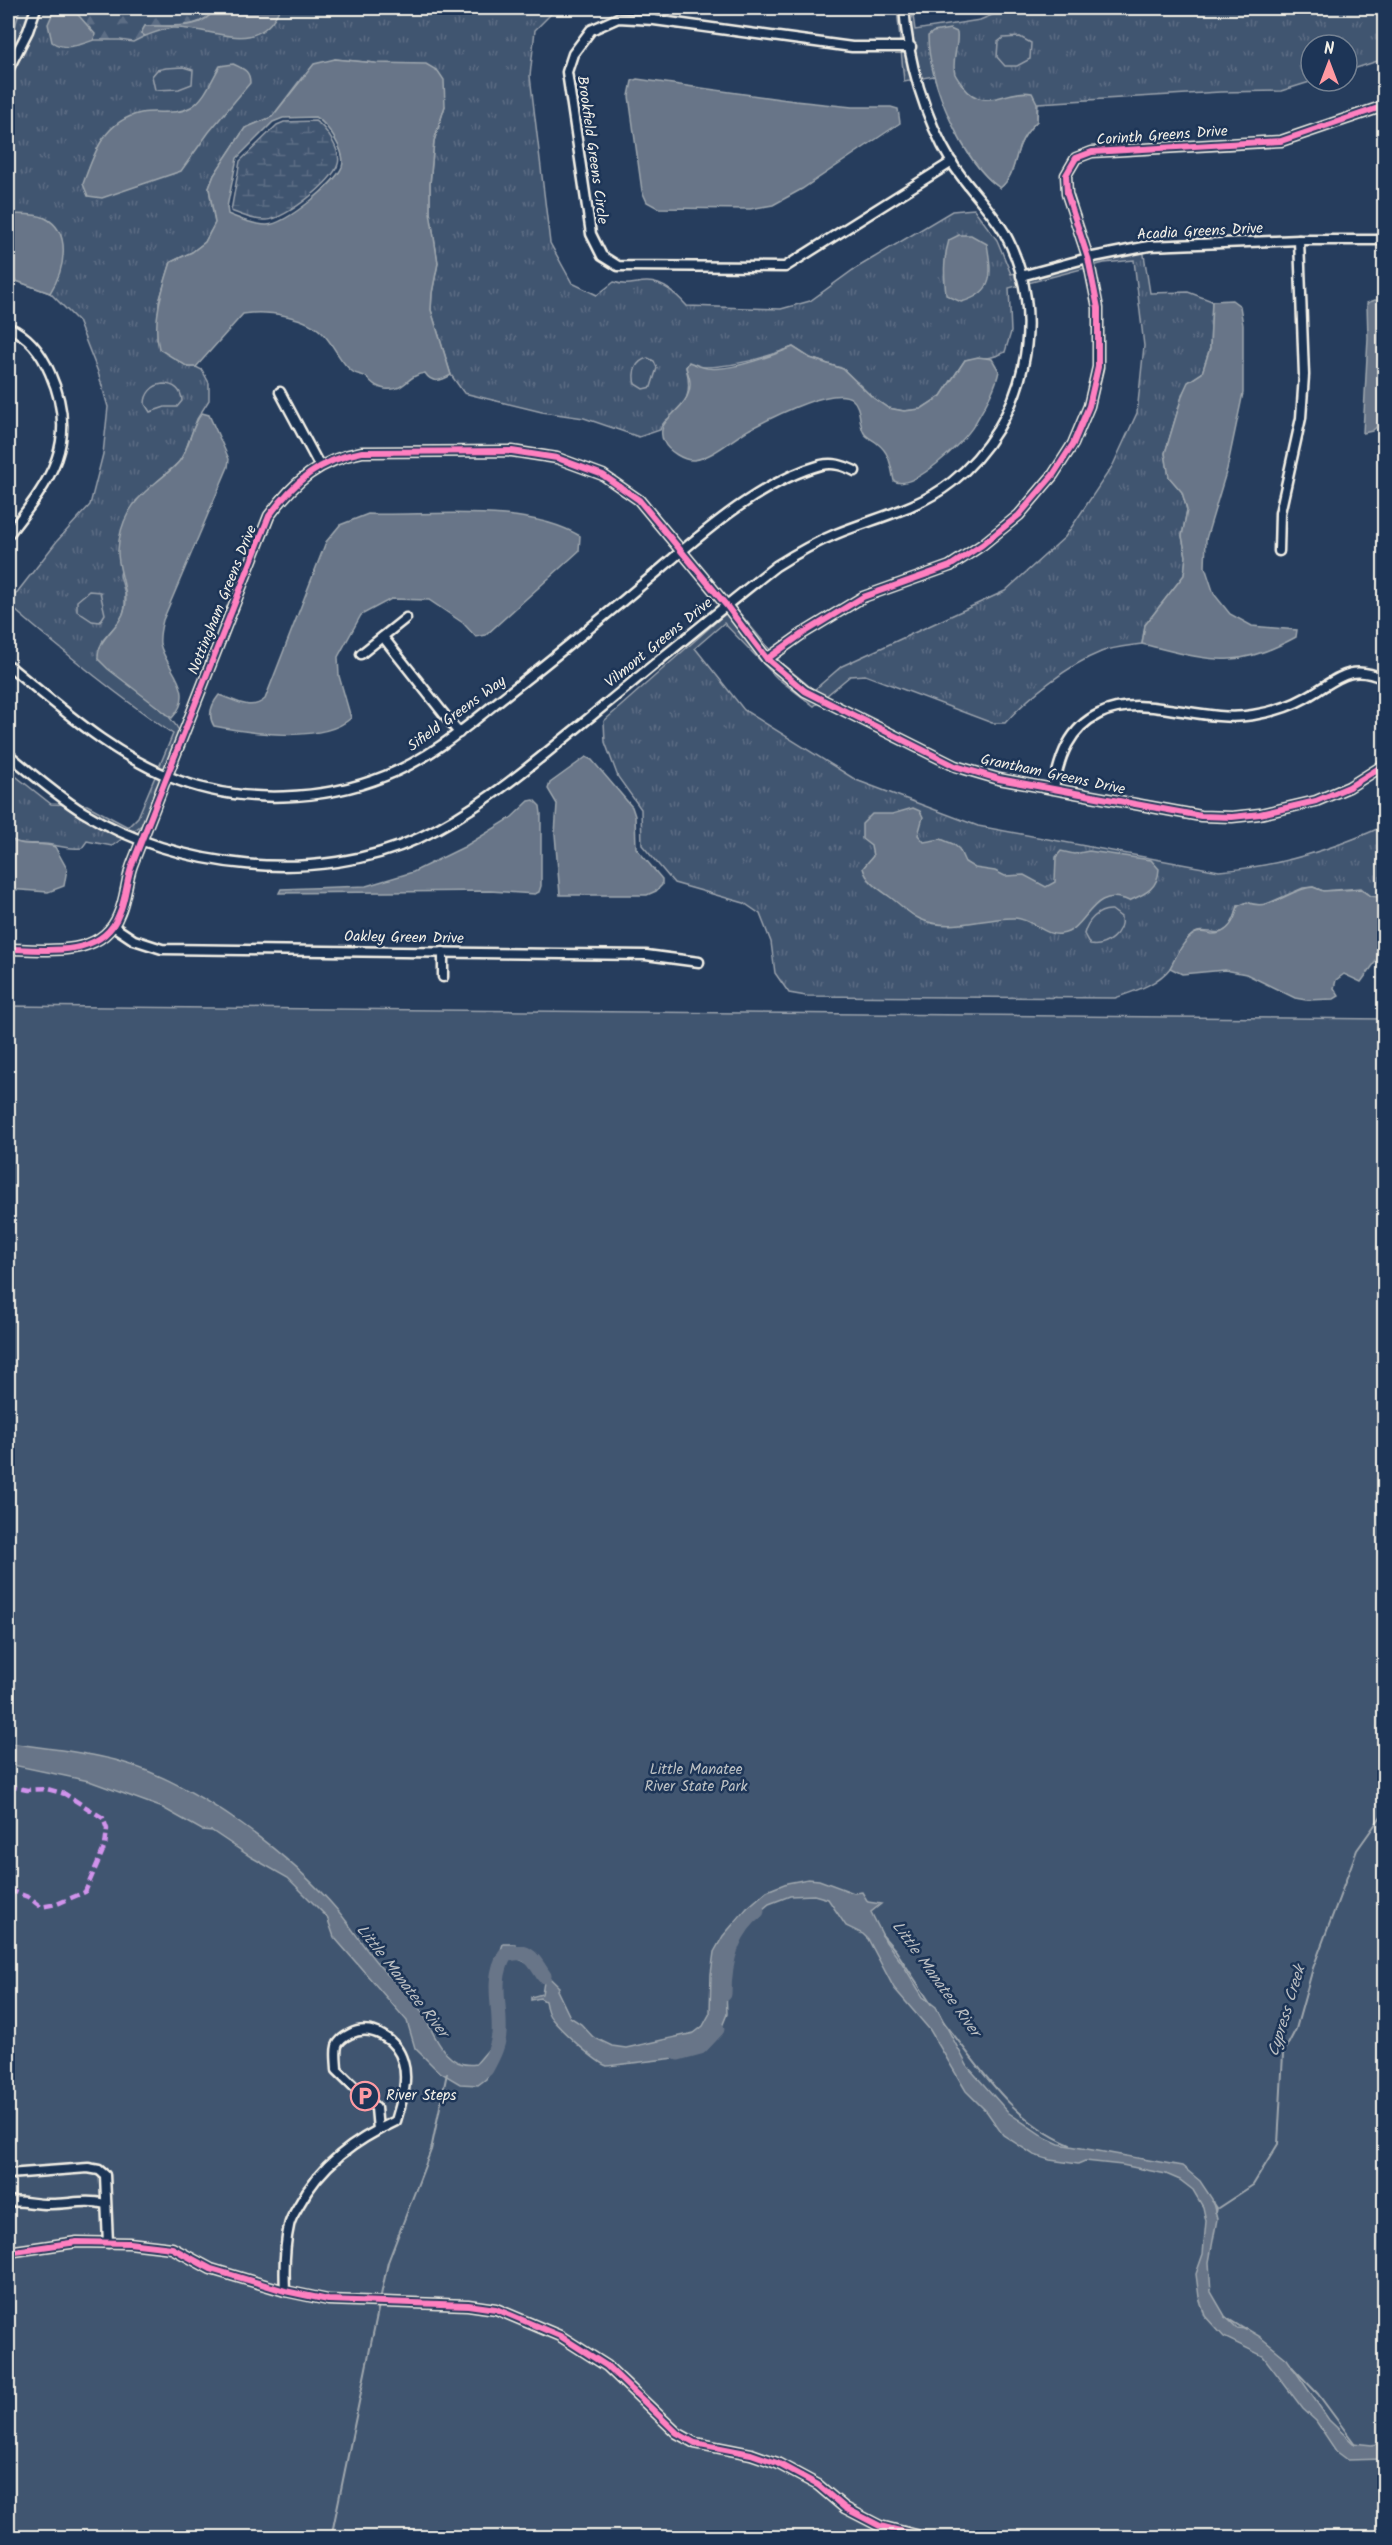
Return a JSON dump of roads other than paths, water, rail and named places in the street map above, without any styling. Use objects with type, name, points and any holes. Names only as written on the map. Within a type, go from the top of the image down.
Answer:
[{"type":"street","points":[[8,70],[28,31],[36,8]]},
{"type":"street","name":"Vilmont Greens Drive","points":[[8,754],[84,813],[172,851],[211,860],[258,866],[285,866],[341,860],[382,851],[417,839],[455,819],[517,778],[776,566],[800,551],[834,535],[910,507],[950,484],[979,457],[1008,413],[1021,376],[1028,334],[1026,303],[1021,276],[1004,232],[990,210],[952,162],[921,95],[915,76],[904,8]]},
{"type":"street","name":"Brookfield Greens Circle","points":[[911,47],[852,47],[654,20],[618,18],[591,30],[573,54],[567,72],[591,234],[602,256],[618,266],[785,267],[952,162]]},
{"type":"street","name":"Corinth Greens Drive","points":[[766,659],[863,597],[950,566],[982,545],[1019,515],[1053,475],[1073,444],[1089,406],[1098,368],[1098,308],[1088,258],[1067,194],[1066,175],[1076,158],[1092,152],[1281,141],[1384,106]]},
{"type":"street","points":[[1279,551],[1280,513],[1301,418],[1304,375],[1299,240]]},
{"type":"street","name":"Acadia Greens Drive","points":[[1021,276],[1088,258],[1149,246],[1299,240],[1384,240]]},
{"type":"street","points":[[8,327],[30,340],[46,363],[58,393],[62,427],[58,458],[49,480],[8,535]]},
{"type":"street","points":[[280,393],[319,465]]},
{"type":"street","name":"Nottingham Greens Drive","points":[[113,926],[120,913],[127,879],[270,516],[299,481],[319,465],[342,456],[381,450],[501,450],[556,458],[603,475],[639,500],[726,605]]},
{"type":"street","name":"Sifield Greens Way","points":[[8,665],[113,748],[168,776],[213,790],[242,795],[322,793],[385,777],[411,765],[459,733],[733,511],[800,473],[828,464],[842,465],[855,471]]},
{"type":"street","name":"Grantham Greens Drive","points":[[726,605],[766,659],[806,691],[955,766],[999,778],[1189,814],[1245,816],[1298,807],[1316,801],[1349,787],[1384,765]]},
{"type":"street","points":[[361,654],[406,618]]},
{"type":"street","points":[[383,637],[459,733]]},
{"type":"street","points":[[1054,788],[1058,765],[1072,737],[1090,719],[1114,708],[1134,705],[1207,717],[1252,716],[1297,702],[1348,673],[1366,672],[1384,679]]},
{"type":"street","points":[[8,949],[77,949],[91,944],[113,926]]},
{"type":"street","name":"Oakley Green Drive","points":[[113,926],[134,940],[162,949],[646,955],[699,962]]},
{"type":"street","points":[[443,952],[443,977]]},
{"type":"street","points":[[285,2291],[284,2266],[289,2224],[310,2185],[342,2152],[371,2132],[378,2130],[396,2121],[403,2097],[403,2062],[390,2040],[372,2031],[358,2030],[342,2037],[337,2046],[337,2070],[376,2108],[378,2130]]},
{"type":"street","points":[[8,2174],[88,2168],[99,2170],[105,2175],[108,2243]]},
{"type":"street","points":[[8,2202],[25,2200],[49,2205],[92,2201],[105,2204]]},
{"type":"street","points":[[8,2252],[77,2242],[172,2248],[211,2269],[285,2291],[328,2300],[468,2305],[496,2309],[560,2336],[607,2367],[677,2433],[695,2443],[751,2454],[777,2463],[818,2485],[845,2508],[880,2526],[928,2538]]},
{"type":"waterway","name":"Cypress Creek","points":[[1218,2208],[1253,2185],[1278,2144],[1283,2054],[1296,2029],[1313,1968],[1357,1850],[1384,1812]]},
{"type":"waterway","name":"Little Manatee River","points":[[724,1994],[731,1948],[741,1928],[757,1911]]},
{"type":"waterway","name":"Little Manatee River","points":[[882,1935],[896,1951],[931,2004]]},
{"type":"waterway","name":"Little Manatee River","points":[[482,2069],[486,2069],[498,2039],[497,1984],[505,1955],[520,1953],[529,1956],[544,1976]]},
{"type":"waterway","name":"Little Manatee River","points":[[943,2021],[999,2092],[1014,2107],[1030,2122],[1070,2145]]},
{"type":"waterway","name":"Little Manatee River","points":[[678,2053],[700,2047],[717,2029]]},
{"type":"waterway","points":[[380,2300],[388,2262],[431,2150],[447,2073]]},
{"type":"waterway","name":"Little Manatee River","points":[[1212,2202],[1216,2208],[1215,2213]]},
{"type":"waterway","points":[[331,2538],[379,2305]]},
{"type":"waterway","name":"Little Manatee River","points":[[1225,2317],[1246,2330]]},
{"type":"waterway","name":"Little Manatee River","points":[[1292,2367],[1318,2394],[1355,2444]]},
{"type":"place","name":"River Steps","points":[[365,2096]]},
{"type":"park label","name":"Little Manatee River State Park","points":[[696,1778]]}]
